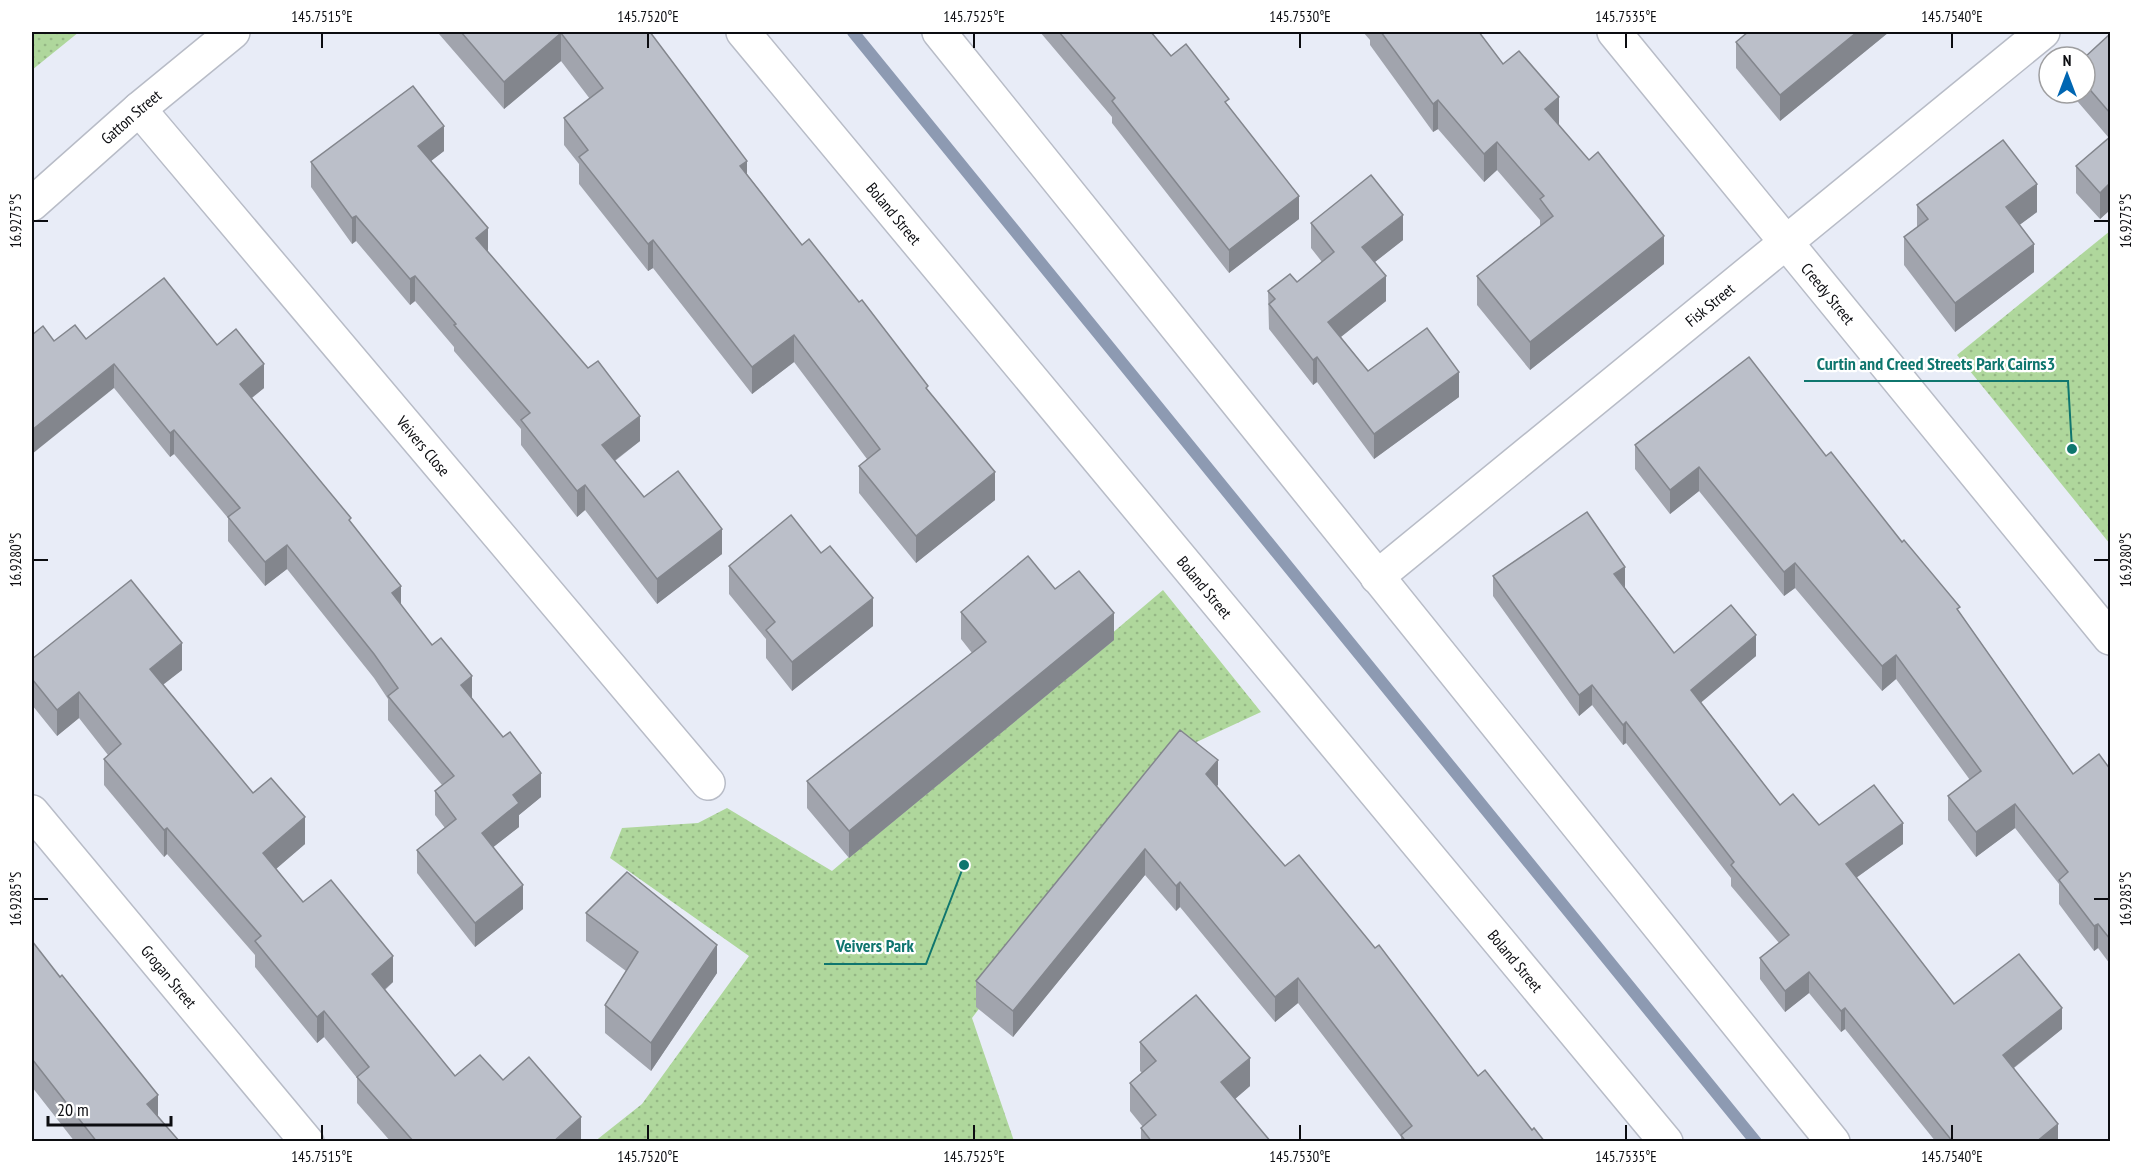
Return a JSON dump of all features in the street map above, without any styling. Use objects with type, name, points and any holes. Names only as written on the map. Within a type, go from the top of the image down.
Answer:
[{"type":"street","name":"Gatton Street","points":[[32,204],[139,109],[233,32]]},
{"type":"street","name":"Boland Street","points":[[743,32],[1666,1142]]},
{"type":"street","points":[[939,32],[1833,1142]]},
{"type":"street","name":"Creedy Street","points":[[1614,32],[2110,638]]},
{"type":"street","name":"Fisk Street","points":[[1377,578],[2043,32]]},
{"type":"street","name":"Veivers Close","points":[[139,109],[708,783]]},
{"type":"street","name":"Grogan Street","points":[[32,812],[307,1142]]},
{"type":"green space","points":[[32,32],[79,32],[32,70]]},
{"type":"green space","points":[[2110,231],[2110,544],[1957,355]]},
{"type":"green space","points":[[1163,590],[1261,712],[1173,753],[972,1018],[1014,1141],[594,1142],[642,1104],[749,956],[610,858],[622,828],[698,823],[727,808],[832,871]]},
{"type":"building","points":[[461,32],[650,32],[747,161],[740,166],[802,245],[809,239],[859,302],[862,300],[928,386],[926,388],[995,472],[916,536],[859,466],[880,449],[794,335],[752,367],[653,240],[648,244],[579,157],[588,150],[564,118],[603,88],[561,33],[504,82]]},
{"type":"building","points":[[1059,32],[1151,32],[1171,56],[1186,44],[1229,99],[1225,102],[1299,196],[1229,250],[1112,101],[1115,98]]},
{"type":"building","points":[[1381,32],[1479,32],[1503,64],[1519,51],[1559,97],[1545,109],[1589,160],[1598,152],[1664,236],[1530,342],[1477,276],[1553,216],[1540,199],[1544,196],[1497,142],[1484,154],[1438,100],[1433,104]]},
{"type":"building","points":[[1748,32],[1857,32],[1780,95],[1736,42]]},
{"type":"building","points":[[2110,34],[2110,113],[2097,98],[2097,46]]},
{"type":"building","points":[[413,86],[444,126],[418,146],[488,228],[476,238],[588,368],[598,361],[640,416],[602,445],[644,497],[678,471],[722,529],[657,579],[585,485],[577,491],[521,420],[530,413],[415,276],[410,279],[356,216],[352,218],[311,162]]},
{"type":"building","points":[[2110,137],[2110,183],[2100,193],[2076,166]]},
{"type":"building","points":[[2003,140],[2037,184],[2006,207],[2034,244],[1955,303],[1904,237],[1928,219],[1917,205]]},
{"type":"building","points":[[1371,175],[1403,215],[1362,247],[1386,276],[1328,322],[1368,371],[1427,328],[1459,372],[1374,434],[1317,357],[1313,360],[1269,304],[1275,299],[1268,291],[1290,274],[1297,282],[1334,252],[1311,223]]},
{"type":"building","points":[[164,278],[217,345],[236,329],[264,364],[240,384],[351,518],[349,520],[401,586],[392,593],[432,645],[441,638],[472,676],[461,685],[503,737],[510,732],[541,773],[513,795],[519,803],[482,833],[523,885],[475,923],[417,850],[456,819],[435,791],[454,776],[388,696],[398,688],[374,654],[287,545],[265,562],[228,517],[240,508],[174,430],[170,433],[114,364],[32,430],[32,335],[43,326],[54,341],[75,325],[86,339]]},
{"type":"building","points":[[1749,357],[1826,456],[1831,452],[1902,542],[1904,540],[1960,607],[1957,609],[2073,774],[2099,754],[2110,769],[2110,939],[2098,924],[2094,926],[2059,880],[2068,872],[2015,804],[1976,832],[1948,796],[1981,771],[1896,655],[1882,666],[1795,563],[1784,572],[1699,467],[1670,490],[1635,445]]},
{"type":"building","points":[[1587,512],[1625,567],[1614,574],[1674,653],[1731,605],[1756,635],[1691,690],[1780,805],[1793,794],[1819,825],[1874,785],[1903,823],[1846,864],[1954,1004],[2019,954],[2062,1008],[2003,1055],[2058,1124],[2036,1142],[1953,1142],[1845,1008],[1841,1011],[1809,972],[1785,991],[1760,958],[1789,935],[1731,865],[1734,862],[1626,722],[1623,725],[1592,685],[1579,695],[1493,576]]},
{"type":"building","points":[[791,515],[821,553],[830,546],[873,598],[792,662],[766,630],[775,622],[729,566]]},
{"type":"building","points":[[1028,556],[1055,589],[1079,571],[1114,613],[849,831],[807,781],[986,642],[961,612]]},
{"type":"building","points":[[131,580],[182,643],[150,669],[253,793],[271,778],[305,817],[263,853],[303,902],[331,880],[393,956],[372,974],[455,1076],[480,1055],[503,1080],[529,1057],[581,1117],[553,1142],[414,1142],[357,1077],[369,1067],[324,1011],[317,1017],[255,941],[261,936],[167,828],[164,830],[104,759],[121,744],[79,692],[57,710],[32,679],[32,659]]},
{"type":"building","points":[[1180,730],[1218,760],[1206,774],[1285,866],[1299,855],[1375,948],[1379,945],[1478,1076],[1485,1070],[1532,1130],[1534,1128],[1545,1142],[1406,1142],[1401,1135],[1412,1126],[1298,978],[1275,997],[1180,882],[1176,886],[1145,849],[1013,1011],[976,981]]},
{"type":"building","points":[[627,872],[717,945],[651,1043],[605,1005],[638,952],[586,913]]},
{"type":"building","points":[[32,941],[158,1095],[147,1104],[180,1142],[97,1142],[32,1059]]},
{"type":"building","points":[[1196,995],[1250,1058],[1221,1082],[1271,1142],[1152,1142],[1141,1128],[1156,1115],[1130,1083],[1156,1061],[1140,1042]]},
{"type":"waterway","points":[[853,32],[1756,1142]]},
{"type":"place","name":"Curtin and Creed Streets Park Cairns3","points":[[2072,449]]},
{"type":"place","name":"Veivers Park","points":[[964,865]]}]
